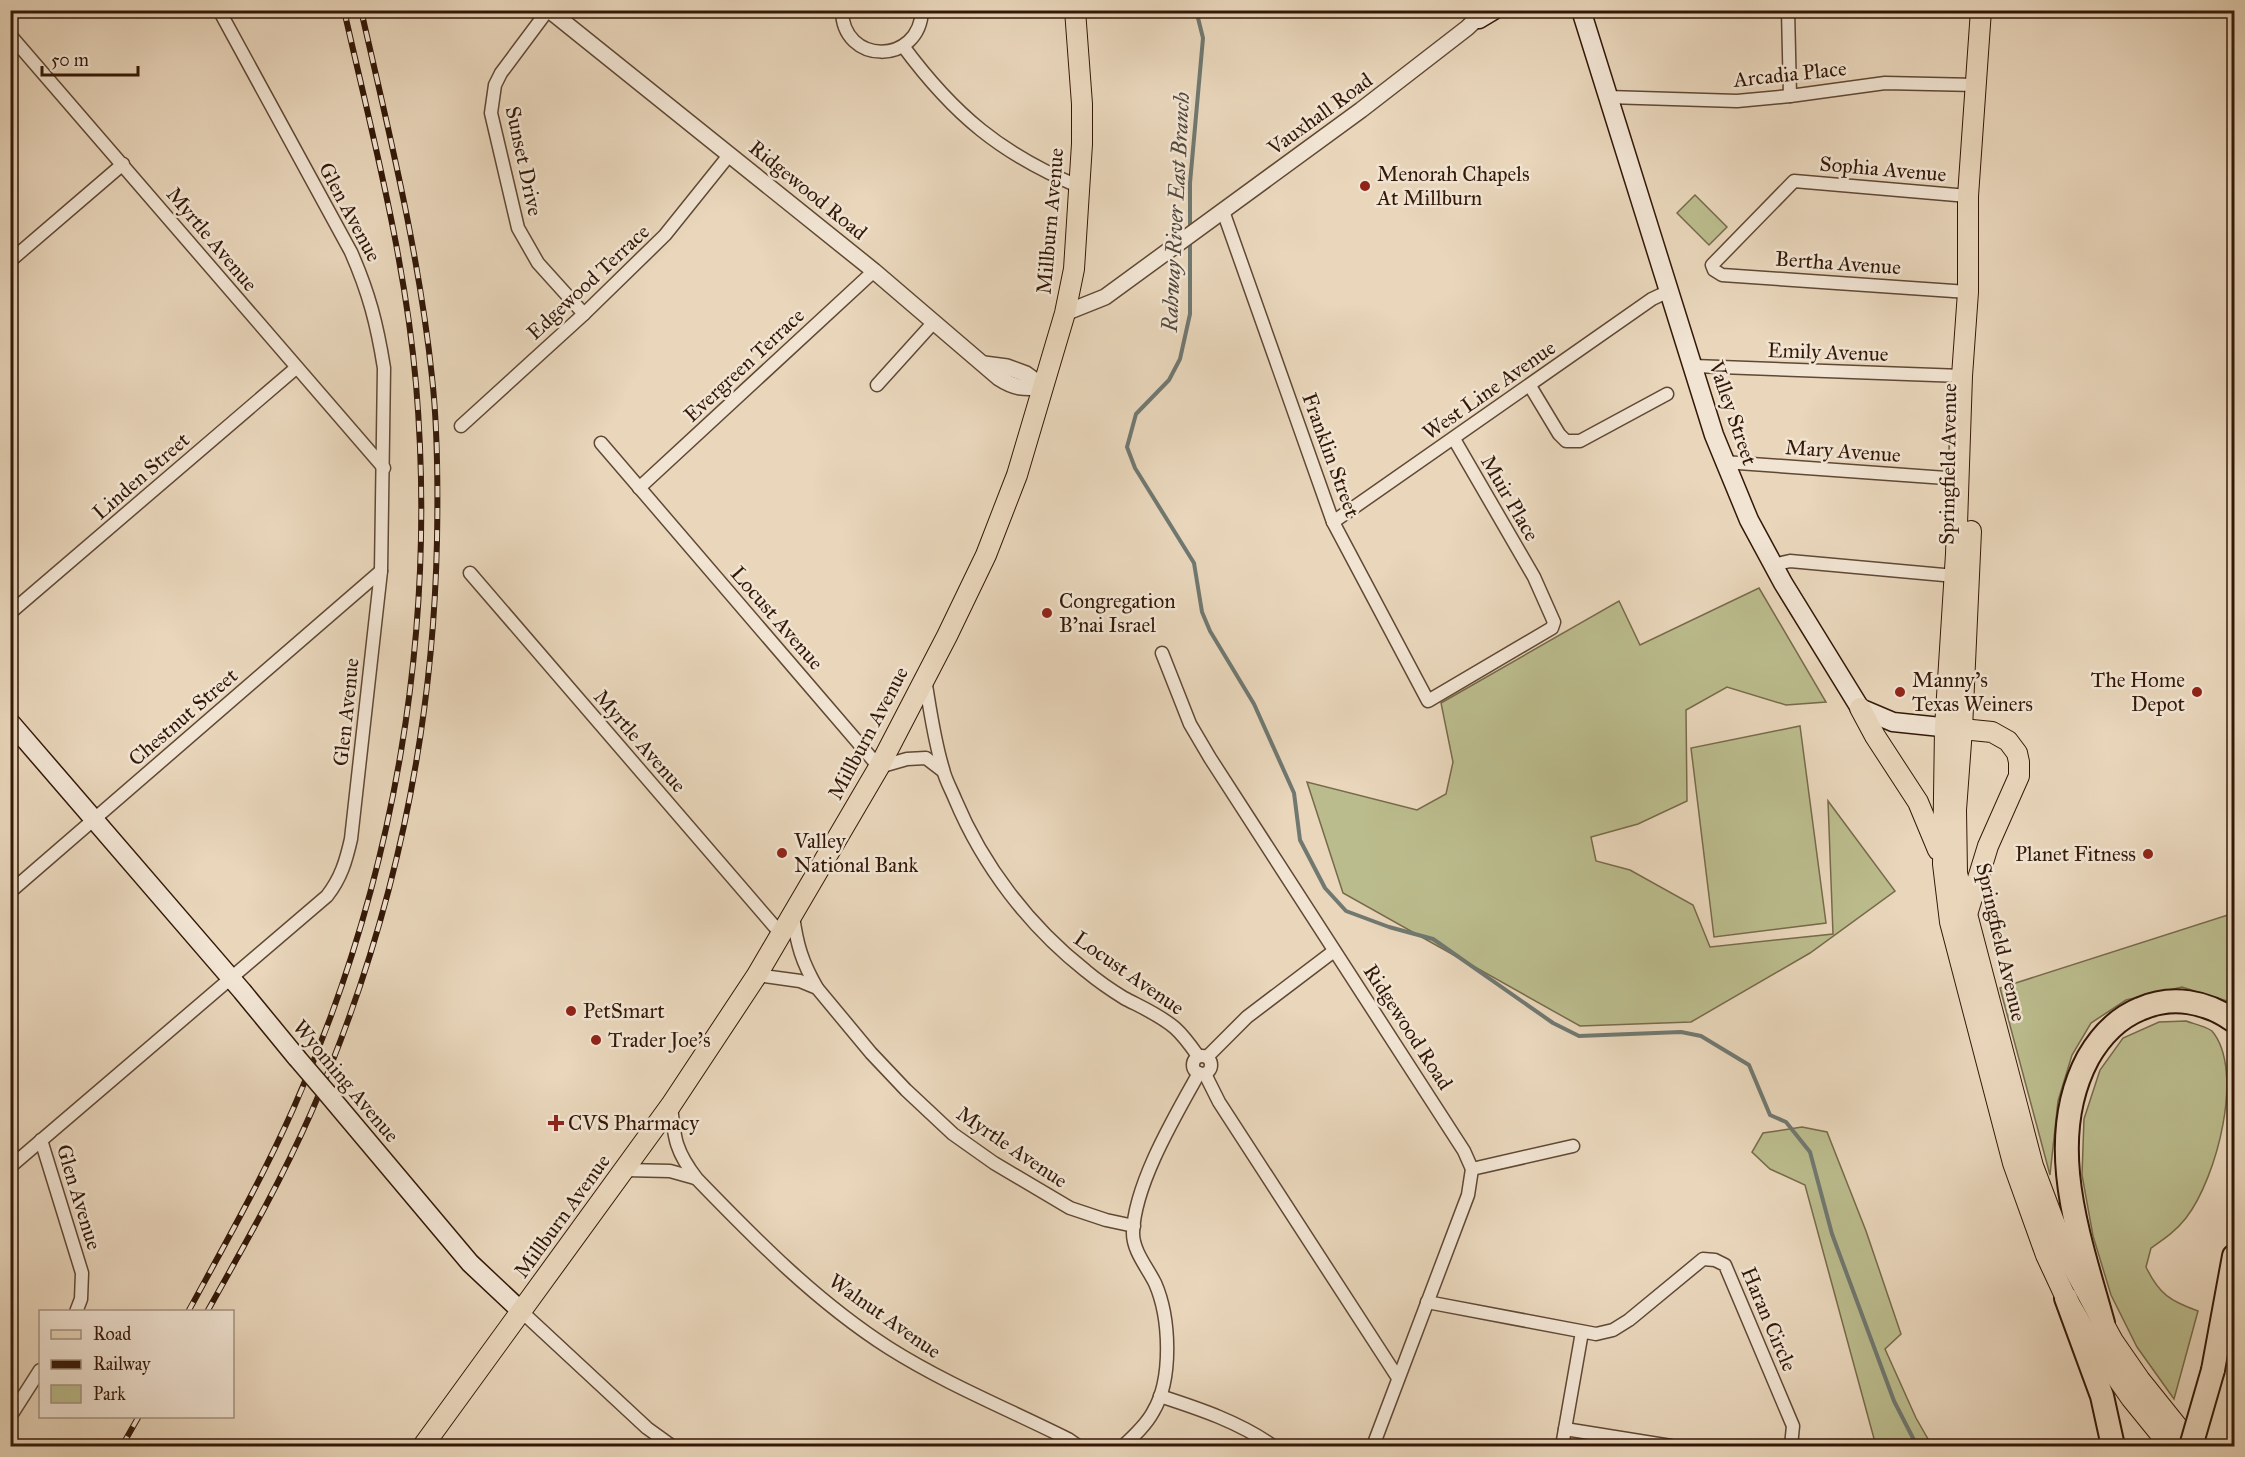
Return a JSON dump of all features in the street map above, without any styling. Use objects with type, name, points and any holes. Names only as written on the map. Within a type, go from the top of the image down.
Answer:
[{"type":"highway","points":[[2103,1323],[2078,1236],[2068,1169],[2070,1110],[2085,1064],[2110,1029],[2128,1014],[2150,1005],[2172,1001],[2194,1002],[2216,1009],[2235,1021]]},
{"type":"highway","points":[[2213,1370],[2235,1256]]},
{"type":"highway","points":[[2066,1298],[2102,1396],[2113,1446]]},
{"type":"highway","points":[[2192,1446],[2213,1370],[2235,1308]]},
{"type":"main road","name":"Millburn Avenue","points":[[423,1446],[671,1106],[757,975],[879,766],[986,555],[1017,475],[1065,313],[1074,269],[1080,187],[1082,104],[1074,10]]},
{"type":"main road","name":"Valley Street","points":[[1581,10],[1724,462],[1749,520],[1773,565],[1860,708]]},
{"type":"main road","name":"Springfield Avenue","points":[[1981,10],[1968,196],[1968,292],[1962,376],[1955,576],[1953,729],[1957,873],[2032,1166],[2067,1256],[2103,1323],[2140,1380],[2192,1446]]},
{"type":"main road","name":"Springfield Avenue","points":[[1968,292],[1975,360],[1970,580],[1953,729],[1943,864],[1950,922],[2013,1164],[2037,1233],[2066,1298],[2106,1363],[2170,1446]]},
{"type":"main road","points":[[1860,708],[1893,722],[1992,732],[2008,741],[2017,753],[2019,776],[1988,846],[1967,914]]},
{"type":"main road","points":[[1860,708],[1875,736],[1918,802],[1943,864]]},
{"type":"main road","name":"Wyoming Avenue","points":[[10,722],[230,977],[470,1263],[521,1311]]},
{"type":"street","name":"Glen Avenue","points":[[76,1310],[81,1299],[82,1273],[41,1140],[327,896],[338,881],[346,863],[351,839],[381,571],[384,368],[375,313],[351,252],[219,10]]},
{"type":"street","name":"Ridgewood Road","points":[[549,10],[874,271],[982,364],[1007,367],[1026,374],[1044,387]]},
{"type":"street","name":"Sunset Drive","points":[[549,10],[501,73],[495,85],[491,113],[518,228],[538,263],[584,314]]},
{"type":"street","points":[[842,10],[846,31],[851,38],[864,48],[881,52],[889,52],[903,46],[916,33],[920,26],[922,10]]},
{"type":"street","points":[[1788,10],[1790,96]]},
{"type":"street","name":"Vauxhall Road","points":[[1065,313],[1105,297],[1361,110],[1486,13]]},
{"type":"street","name":"Myrtle Avenue","points":[[10,35],[384,468]]},
{"type":"street","points":[[903,46],[940,93],[981,131],[1025,162],[1080,187]]},
{"type":"street","name":"Arcadia Place","points":[[1608,97],[1737,101],[1885,83],[1976,85]]},
{"type":"street","name":"Edgewood Terrace","points":[[461,426],[584,314],[665,235],[730,154]]},
{"type":"street","points":[[10,261],[123,164]]},
{"type":"street","name":"Sophia Avenue","points":[[1712,263],[1794,181],[1968,196]]},
{"type":"street","name":"Franklin Street","points":[[1223,211],[1334,522],[1428,701]]},
{"type":"street","name":"Bertha Avenue","points":[[1712,263],[1714,270],[1722,274],[1968,292]]},
{"type":"street","name":"Evergreen Terrace","points":[[639,488],[874,271]]},
{"type":"street","name":"West Line Avenue","points":[[1334,522],[1652,298],[1669,291]]},
{"type":"street","points":[[877,385],[933,323]]},
{"type":"street","name":"Emily Avenue","points":[[1694,366],[1962,376]]},
{"type":"street","name":"Linden Street","points":[[10,613],[296,368]]},
{"type":"street","points":[[1530,386],[1566,441],[1580,441],[1667,394]]},
{"type":"street","name":"Muir Place","points":[[1428,701],[1552,628],[1554,622],[1534,577],[1454,439]]},
{"type":"street","name":"Locust Avenue","points":[[601,443],[879,766]]},
{"type":"street","name":"Mary Avenue","points":[[1724,462],[1959,479]]},
{"type":"street","points":[[1773,565],[1790,561],[1955,576]]},
{"type":"street","name":"Chestnut Street","points":[[10,892],[381,571]]},
{"type":"street","name":"Myrtle Avenue","points":[[470,573],[781,934]]},
{"type":"street","name":"Ridgewood Road","points":[[1162,653],[1195,732],[1458,1142],[1472,1170]]},
{"type":"street","name":"Locust Avenue","points":[[925,678],[943,771],[965,823],[989,864],[1016,901],[1050,939],[1086,971],[1121,996],[1162,1018],[1175,1028],[1202,1057]]},
{"type":"street","points":[[879,766],[907,759],[926,759],[943,771]]},
{"type":"street","name":"Myrtle Avenue","points":[[793,916],[802,962],[817,988],[871,1053],[952,1134],[994,1163],[1070,1208],[1106,1220],[1134,1226]]},
{"type":"street","points":[[1334,951],[1247,1017],[1202,1057],[1194,1061],[1193,1067],[1202,1073],[1398,1378]]},
{"type":"street","points":[[757,975],[800,981],[817,988]]},
{"type":"street","points":[[1123,1446],[1154,1412],[1161,1396],[1167,1348],[1165,1318],[1155,1284],[1136,1248],[1133,1237],[1137,1207],[1147,1178],[1202,1073]]},
{"type":"street","name":"Walnut Avenue","points":[[671,1106],[676,1145],[685,1164],[780,1263],[872,1336],[945,1380],[1068,1438],[1078,1446]]},
{"type":"street","points":[[10,1167],[41,1140]]},
{"type":"street","points":[[1373,1446],[1468,1195],[1472,1170],[1573,1146]]},
{"type":"street","name":"Walnut Avenue","points":[[625,1170],[679,1172],[697,1179]]},
{"type":"street","name":"Haran Circle","points":[[1582,1332],[1596,1334],[1612,1330],[1629,1320],[1703,1259],[1715,1260],[1725,1265],[1792,1426],[1791,1446]]},
{"type":"street","points":[[1427,1302],[1582,1332],[1562,1446]]},
{"type":"street","name":"Wyoming Avenue","points":[[521,1311],[647,1428],[672,1446]]},
{"type":"street","points":[[10,1417],[39,1372]]},
{"type":"street","points":[[1161,1396],[1226,1419],[1274,1446]]},
{"type":"street","points":[[434,1446],[433,1442],[441,1423]]},
{"type":"street","points":[[1565,1429],[1671,1446]]},
{"type":"green space","points":[[1695,195],[1727,227],[1709,245],[1677,213]]},
{"type":"green space","points":[[1759,588],[1826,702],[1786,705],[1727,687],[1686,710],[1687,801],[1638,824],[1591,837],[1596,861],[1630,870],[1693,905],[1710,947],[1833,934],[1828,801],[1895,891],[1810,953],[1691,1022],[1580,1026],[1343,893],[1307,782],[1417,810],[1446,794],[1453,762],[1441,703],[1619,601],[1640,645]]},
{"type":"green space","points":[[1800,726],[1826,923],[1714,937],[1691,748]]},
{"type":"green space","points":[[2234,913],[2234,1007],[2227,1001],[2182,987],[2126,1000],[2091,1023],[2072,1055],[2058,1101],[2050,1175],[2000,988]]},
{"type":"green space","points":[[2186,1021],[2212,1031],[2222,1049],[2226,1071],[2226,1097],[2217,1152],[2208,1177],[2186,1218],[2151,1248],[2146,1267],[2166,1295],[2198,1311],[2174,1399],[2137,1347],[2111,1295],[2093,1236],[2082,1175],[2084,1119],[2100,1070],[2123,1038],[2159,1022]]},
{"type":"green space","points":[[1802,1127],[1827,1132],[1866,1231],[1901,1334],[1885,1349],[1916,1418],[1932,1446],[1876,1446],[1805,1185],[1770,1169],[1752,1152],[1763,1133]]},
{"type":"waterway","name":"Rahway River East Branch","points":[[1190,230],[1190,183],[1203,38],[1196,10]]},
{"type":"waterway","name":"Rahway River East Branch","points":[[1190,241],[1190,314],[1180,359],[1169,380],[1136,414],[1127,447],[1135,468],[1194,563],[1202,612],[1210,631],[1254,704],[1294,793],[1300,840],[1325,888],[1346,911],[1389,927],[1433,939],[1553,1023],[1579,1036],[1681,1032],[1701,1036],[1749,1065],[1770,1115],[1786,1122],[1810,1152],[1832,1234],[1894,1401],[1917,1446]]},
{"type":"railway","points":[[189,1310],[270,1159],[329,1021],[359,933],[383,844],[401,753],[413,661],[420,569],[421,477],[416,384],[396,243],[344,10]]},
{"type":"railway","points":[[208,1310],[262,1213],[311,1113],[364,974],[403,832],[427,688],[434,614],[437,540],[434,397],[411,239],[361,10]]},
{"type":"railway","points":[[122,1446],[138,1418]]},
{"type":"place","name":"Menorah Chapels At Millburn","points":[[1365,186]]},
{"type":"place","name":"Congregation B'nai Israel","points":[[1047,613]]},
{"type":"place","name":"Manny’s Texas Weiners","points":[[1900,692]]},
{"type":"place","name":"The Home Depot","points":[[2197,692]]},
{"type":"place","name":"Valley National Bank","points":[[782,853]]},
{"type":"place","name":"Planet Fitness","points":[[2148,854]]},
{"type":"place","name":"PetSmart","points":[[571,1011]]},
{"type":"place","name":"Trader Joe's","points":[[596,1040]]},
{"type":"place","name":"CVS Pharmacy","points":[[556,1123]]}]
